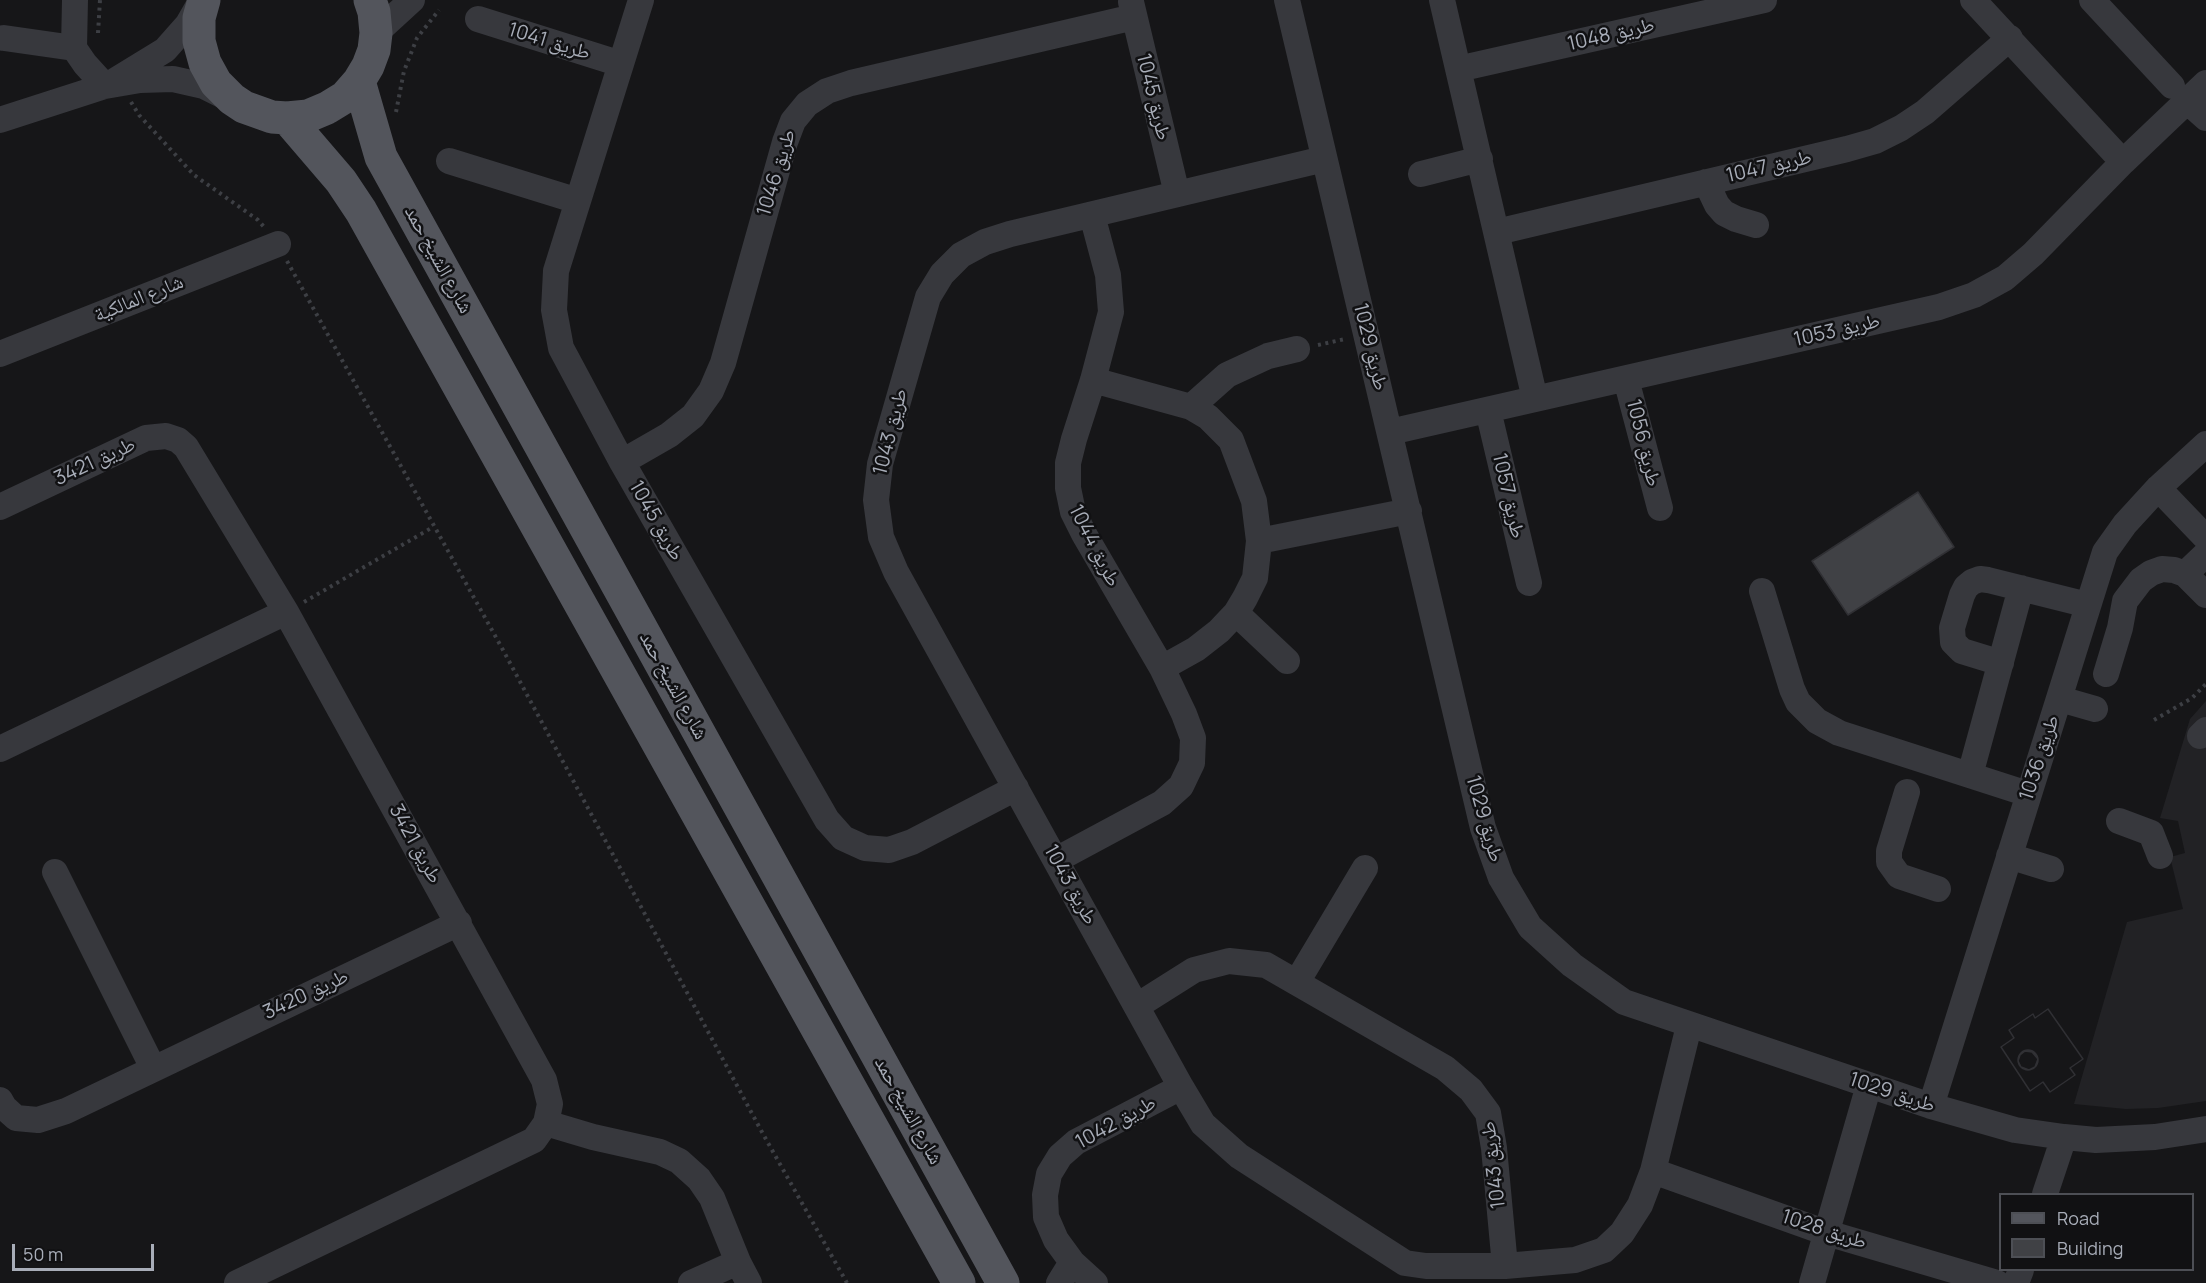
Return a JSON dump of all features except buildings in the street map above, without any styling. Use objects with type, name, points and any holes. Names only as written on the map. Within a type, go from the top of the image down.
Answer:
[{"type":"main road","points":[[203,0],[199,18],[199,41],[205,63],[216,83],[232,99],[258,113],[287,118],[308,116],[327,108],[345,97],[359,81],[374,50],[376,33],[370,0]]},
{"type":"main road","name":"شارع الشيخ حمد","points":[[359,81],[369,120],[386,166],[1003,1283]]},
{"type":"main road","name":"شارع الشيخ حمد","points":[[287,118],[341,181],[361,211],[959,1283]]},
{"type":"street","points":[[75,0],[74,48],[105,86]]},
{"type":"street","points":[[105,86],[165,50],[188,24],[203,0]]},
{"type":"street","points":[[376,33],[412,0]]},
{"type":"street","name":"طريق 1045","points":[[641,0],[556,272],[555,310],[561,348],[622,462],[827,820],[843,838],[865,848],[889,850],[912,842],[1016,788]]},
{"type":"street","name":"طريق 1029","points":[[1287,0],[1483,828],[1501,878],[1530,927],[1572,965],[1624,1002],[1689,1026],[1930,1106],[2015,1130],[2096,1140],[2155,1137],[2206,1129]]},
{"type":"street","points":[[1442,0],[1535,399]]},
{"type":"street","name":"طريق 1048","points":[[1458,69],[1764,0]]},
{"type":"street","points":[[1972,0],[2010,38],[2123,162]]},
{"type":"street","points":[[2092,0],[2188,102]]},
{"type":"street","name":"طريق 1045","points":[[1132,8],[1177,194]]},
{"type":"street","name":"طريق 1046","points":[[622,462],[669,435],[693,416],[711,391],[723,363],[785,142],[793,121],[807,104],[826,91],[850,83],[1132,8]]},
{"type":"street","name":"طريق 1041","points":[[478,20],[621,64]]},
{"type":"street","points":[[1,38],[74,48]]},
{"type":"street","name":"طريق 1047","points":[[1497,232],[1875,141],[1925,112],[2010,38]]},
{"type":"street","points":[[2,114],[105,86],[140,80],[173,79],[204,87],[232,99]]},
{"type":"street","name":"طريق 1053","points":[[1390,432],[1939,307],[1974,296],[2005,278],[2033,254],[2123,162],[2206,83]]},
{"type":"street","name":"طريق 1043","points":[[1324,159],[985,242],[961,255],[942,274],[928,297],[880,464],[876,501],[881,537],[896,572],[1137,1006],[1180,1088],[1203,1124],[1239,1156],[1406,1263],[1426,1266],[1504,1266],[1575,1260],[1604,1250],[1622,1233],[1640,1205],[1653,1171],[1689,1026]]},
{"type":"street","points":[[1421,174],[1480,159]]},
{"type":"street","points":[[449,161],[578,201]]},
{"type":"street","points":[[1706,182],[1717,205],[1724,213],[1756,225]]},
{"type":"street","name":"طريق 1044","points":[[1056,860],[1162,803],[1181,786],[1192,763],[1193,738],[1184,714],[1162,668],[1084,534],[1073,512],[1068,488],[1068,463],[1094,380],[1111,312],[1108,275],[1092,215]]},
{"type":"street","name":"شارع المالكية","points":[[0,354],[278,244]]},
{"type":"street","points":[[1191,407],[1227,375],[1268,356],[1297,349]]},
{"type":"street","name":"طريق 1056","points":[[1626,379],[1660,508]]},
{"type":"street","points":[[1094,380],[1191,407],[1208,417],[1230,440],[1254,501],[1259,541],[1255,578],[1236,612],[1219,631],[1162,668]]},
{"type":"street","name":"طريق 1057","points":[[1488,410],[1529,583]]},
{"type":"street","name":"طريق 3421","points":[[0,507],[146,438],[166,436],[178,440],[186,447],[286,612],[459,922],[544,1080],[550,1104],[546,1123]]},
{"type":"street","name":"طريق 1036","points":[[1930,1106],[2105,552],[2125,524],[2158,488],[2206,444]]},
{"type":"street","points":[[2158,488],[2206,538]]},
{"type":"street","points":[[1259,541],[1409,511]]},
{"type":"street","points":[[2185,574],[2206,554]]},
{"type":"street","points":[[2106,674],[2125,602],[2132,590],[2151,573],[2162,569],[2185,574],[2206,595]]},
{"type":"street","points":[[2001,663],[1962,651],[1953,642],[1952,628],[1962,595],[1972,582],[1980,579],[1988,580],[2088,605]]},
{"type":"street","points":[[1970,775],[2021,588]]},
{"type":"street","points":[[1762,591],[1792,689],[1807,713],[1817,721],[1839,733],[2028,794]]},
{"type":"street","points":[[0,749],[286,612]]},
{"type":"street","points":[[1236,612],[1287,661]]},
{"type":"street","points":[[2060,699],[2095,709]]},
{"type":"street","points":[[1907,792],[1889,851],[1889,862],[1899,876],[1938,889]]},
{"type":"street","points":[[2119,821],[2151,833],[2160,856]]},
{"type":"street","points":[[2009,856],[2051,869]]},
{"type":"street","points":[[1297,982],[1365,868]]},
{"type":"street","points":[[55,872],[153,1068]]},
{"type":"street","name":"طريق 3420","points":[[0,1100],[16,1118],[38,1120],[66,1111],[459,922]]},
{"type":"street","name":"طريق 1043","points":[[1137,1006],[1194,970],[1229,961],[1266,965],[1445,1068],[1471,1090],[1488,1113],[1494,1148],[1504,1266]]},
{"type":"street","points":[[1812,1283],[1869,1085]]},
{"type":"street","name":"طريق 1042","points":[[1095,1283],[1066,1272],[1046,1217],[1045,1195],[1049,1174],[1060,1156],[1076,1142],[1180,1088]]},
{"type":"street","points":[[237,1283],[534,1140],[546,1123],[592,1137],[660,1152],[679,1161],[699,1179],[712,1198],[743,1273],[691,1283]]},
{"type":"street","points":[[2045,1192],[2064,1137]]},
{"type":"street","name":"طريق 1028","points":[[1653,1171],[1827,1233],[1997,1283]]},
{"type":"path","points":[[105,86],[127,97],[139,115],[194,175],[258,220],[278,244],[508,660],[763,1134],[847,1283]]},
{"type":"path","points":[[1297,349],[1367,334]]},
{"type":"path","points":[[286,612],[433,527]]},
{"type":"path","points":[[2154,720],[2192,698],[2206,684]]},
{"type":"shaded area","points":[[2206,701],[2206,1101],[2158,1108],[2126,1109],[2074,1104],[2127,922],[2183,909],[2170,857],[2185,853],[2178,821],[2160,818],[2190,719]]}]
